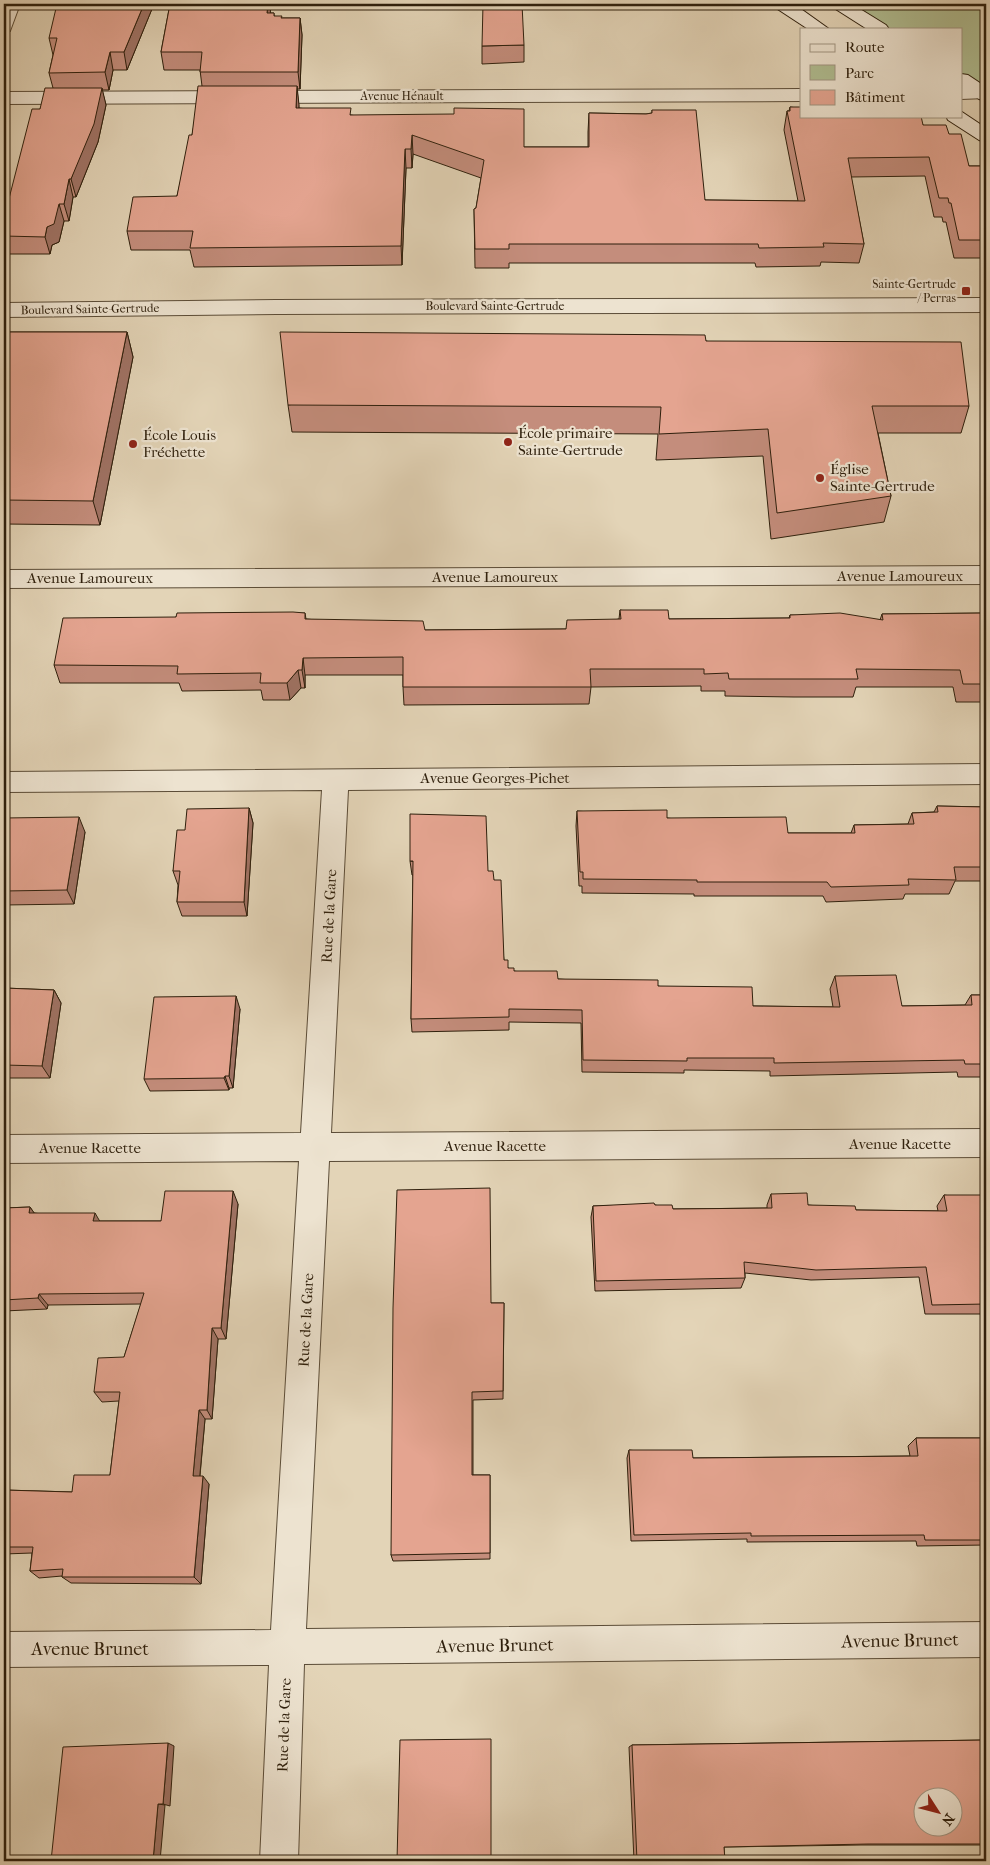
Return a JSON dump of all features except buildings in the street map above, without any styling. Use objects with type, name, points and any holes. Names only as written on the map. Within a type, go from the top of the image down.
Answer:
[{"type":"street","points":[[4,27],[11,4]]},
{"type":"street","points":[[782,4],[818,28]]},
{"type":"street","points":[[840,4],[878,28]]},
{"type":"street","points":[[962,80],[985,93]]},
{"type":"street","points":[[962,93],[985,93]]},
{"type":"street","name":"Avenue Hénault","points":[[4,98],[800,95]]},
{"type":"street","points":[[958,118],[986,136]]},
{"type":"street","name":"Boulevard Sainte-Gertrude","points":[[4,310],[986,304]]},
{"type":"street","name":"Avenue Lamoureux","points":[[4,579],[986,576]]},
{"type":"street","name":"Avenue Georges-Pichet","points":[[4,782],[986,774]]},
{"type":"street","name":"Rue de la Gare","points":[[278,1861],[287,1648],[336,779]]},
{"type":"street","name":"Avenue Racette","points":[[4,1148],[986,1143]]},
{"type":"street","name":"Avenue Brunet","points":[[4,1650],[986,1640]]},
{"type":"green space","points":[[840,4],[986,4],[986,92],[982,92],[962,80],[962,28],[878,28]]},
{"type":"place","name":"Sainte-Gertrude / Perras","points":[[966,291]]},
{"type":"place","name":"École primaire Sainte-Gertrude","points":[[508,442]]},
{"type":"place","name":"École Louis Fréchette","points":[[133,444]]},
{"type":"place","name":"Église Sainte-Gertrude","points":[[820,478]]}]
